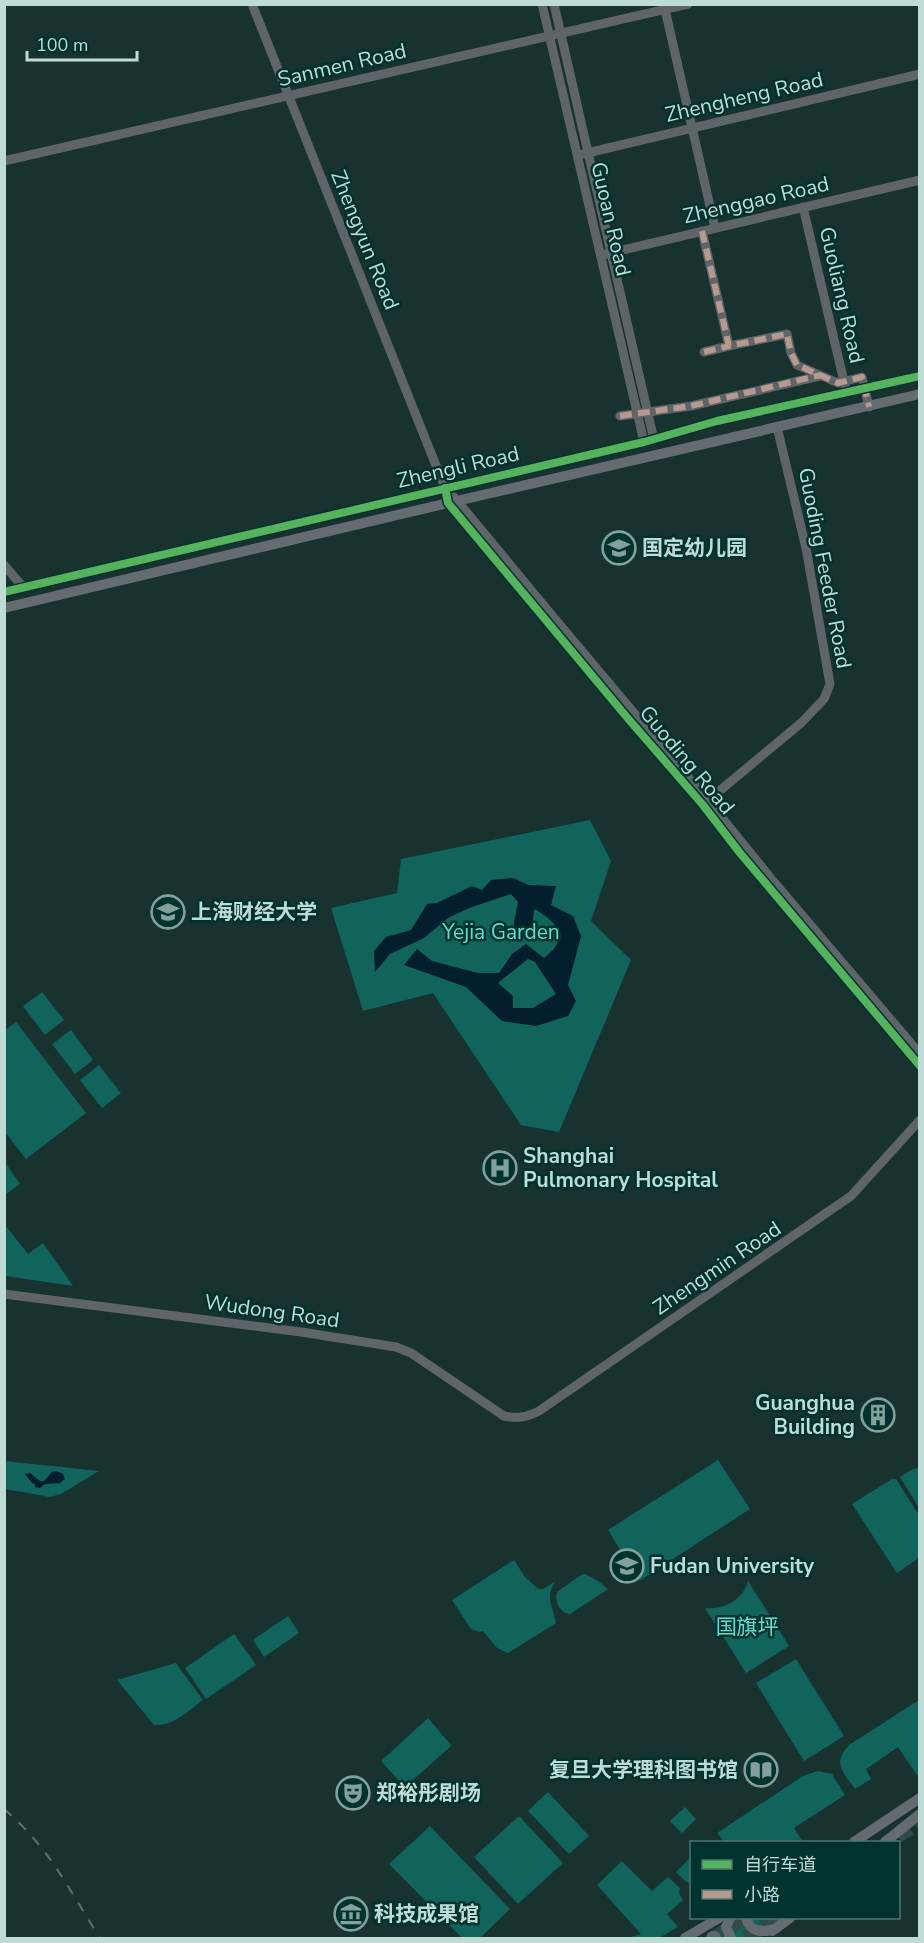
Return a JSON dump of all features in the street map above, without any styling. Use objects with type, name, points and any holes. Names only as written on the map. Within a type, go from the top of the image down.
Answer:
[{"type":"main road","name":"Zhengli Road","points":[[4,592],[649,441],[845,387],[864,388],[920,376]]},
{"type":"main road","name":"Zhengli Road","points":[[4,608],[453,501],[920,394]]},
{"type":"main road","points":[[856,1841],[920,1798]]},
{"type":"main road","points":[[886,1841],[920,1814]]},
{"type":"main road","points":[[685,1938],[716,1919]]},
{"type":"main road","points":[[729,1919],[726,1927],[731,1938]]},
{"type":"main road","points":[[747,1919],[750,1926],[759,1931],[765,1932],[777,1928]]},
{"type":"main road","points":[[763,1938],[788,1919]]},
{"type":"street","name":"Zhengyun Road","points":[[252,4],[445,488]]},
{"type":"street","name":"Guoan Road","points":[[542,4],[601,255],[649,441]]},
{"type":"street","name":"Guoan Road","points":[[554,4],[611,252],[642,413]]},
{"type":"street","name":"Sanmen Road","points":[[4,161],[288,97],[664,7],[688,4]]},
{"type":"street","points":[[664,7],[715,228]]},
{"type":"street","name":"Zhengheng Road","points":[[578,155],[920,75]]},
{"type":"street","name":"Zhenggao Road","points":[[601,255],[920,180]]},
{"type":"street","name":"Guoliang Road","points":[[803,207],[845,387]]},
{"type":"street","points":[[702,231],[729,346]]},
{"type":"street","points":[[704,352],[787,334],[791,353],[797,365],[845,387]]},
{"type":"street","points":[[620,416],[691,406],[821,375]]},
{"type":"street","points":[[864,388],[869,406]]},
{"type":"street","name":"Guoding Feeder Road","points":[[705,803],[801,723],[824,699],[830,684],[810,568],[777,427]]},
{"type":"street","name":"Guoding Road","points":[[445,488],[453,501],[550,614],[705,803],[920,1054]]},
{"type":"street","points":[[4,565],[23,587]]},
{"type":"street","name":"Guoding Road","points":[[705,803],[740,853],[920,1066]]},
{"type":"street","name":"Zhengmin Road","points":[[515,1418],[526,1417],[539,1411],[835,1208],[851,1196],[920,1120]]},
{"type":"street","name":"Wudong Road","points":[[4,1294],[302,1332],[396,1347],[411,1353],[490,1408],[504,1416],[515,1418]]},
{"type":"green space","name":"Yejia Garden","points":[[590,820],[611,861],[591,921],[631,960],[559,1132],[521,1125],[433,993],[363,1011],[331,908],[397,893],[401,859]]},
{"type":"green space","points":[[42,992],[64,1020],[45,1035],[23,1006]]},
{"type":"green space","points":[[16,1022],[86,1113],[26,1159],[5,1132],[5,1030]]},
{"type":"green space","points":[[71,1030],[93,1060],[75,1074],[52,1044]]},
{"type":"green space","points":[[99,1065],[121,1093],[102,1108],[80,1080]]},
{"type":"green space","points":[[5,1162],[20,1184],[4,1195]]},
{"type":"green space","points":[[5,1225],[28,1254],[43,1243],[73,1286],[5,1276]]},
{"type":"green space","points":[[718,1460],[750,1509],[639,1581],[608,1530]]},
{"type":"green space","points":[[4,1461],[99,1471],[61,1494],[50,1497],[5,1489]]},
{"type":"green space","points":[[920,1468],[919,1508],[900,1477],[913,1469]]},
{"type":"green space","points":[[892,1479],[896,1479],[919,1515],[919,1558],[897,1573],[852,1504]]},
{"type":"green space","points":[[514,1560],[525,1577],[538,1589],[543,1589],[556,1581],[552,1587],[550,1601],[556,1623],[508,1653],[497,1648],[483,1631],[471,1629],[452,1600]]},
{"type":"green space","points":[[585,1574],[608,1589],[570,1614],[566,1613],[556,1599],[557,1592]]},
{"type":"green space","name":"国旗坪","points":[[748,1581],[789,1646],[746,1673],[705,1608],[719,1607],[732,1602],[742,1594]]},
{"type":"green space","points":[[288,1616],[299,1633],[264,1657],[253,1640]]},
{"type":"green space","points":[[234,1634],[256,1665],[206,1699],[185,1668]]},
{"type":"green space","points":[[796,1659],[844,1736],[804,1761],[756,1683]]},
{"type":"green space","points":[[176,1663],[203,1700],[174,1720],[154,1725],[117,1680]]},
{"type":"green space","points":[[919,1700],[919,1773],[917,1775],[898,1747],[866,1769],[871,1779],[855,1789],[841,1767],[840,1762],[844,1751],[849,1745]]},
{"type":"green space","points":[[428,1718],[451,1745],[405,1787],[381,1761]]},
{"type":"green space","points":[[818,1771],[832,1774],[845,1795],[794,1828],[802,1841],[724,1841],[717,1833],[803,1776]]},
{"type":"green space","points":[[548,1792],[589,1836],[569,1854],[528,1811]]},
{"type":"green space","points":[[685,1807],[696,1819],[682,1833],[670,1821]]},
{"type":"green space","points":[[519,1816],[563,1863],[518,1904],[474,1857]]},
{"type":"green space","points":[[430,1826],[510,1909],[480,1938],[462,1938],[389,1864]]},
{"type":"green space","points":[[690,1858],[690,1883],[686,1882],[676,1872]]},
{"type":"green space","points":[[622,1861],[652,1891],[668,1877],[680,1888],[679,1893],[683,1900],[667,1914],[678,1927],[659,1938],[627,1938],[641,1934],[597,1885]]},
{"type":"green space","points":[[744,1919],[764,1935],[759,1938],[734,1938],[730,1920]]},
{"type":"green space","points":[[750,1919],[782,1919],[772,1926],[756,1927]]},
{"type":"water","points":[[513,878],[528,885],[556,886],[551,905],[573,916],[581,936],[568,985],[576,1001],[568,1016],[536,1026],[502,1021],[466,987],[404,965],[417,949],[432,961],[478,973],[499,973],[512,954],[526,944],[544,958],[554,949],[561,936],[559,931],[550,920],[534,909],[532,933],[517,942],[514,928],[518,902],[511,894],[469,908],[448,918],[424,938],[390,954],[375,972],[374,951],[386,937],[411,930],[427,904],[437,903],[472,886],[482,890],[491,880]],"holes":[[[528,959],[535,962],[556,994],[533,1008],[513,1008],[513,996],[498,983]]]},
{"type":"water","points":[[56,1471],[63,1474],[65,1479],[60,1483],[45,1484],[40,1488],[35,1487],[35,1484],[25,1474],[30,1473],[40,1481],[44,1481]]},
{"type":"tunnel","points":[[898,1836],[920,1822]]},
{"type":"tunnel","points":[[714,1938],[743,1919]]},
{"type":"tunnel","points":[[745,1938],[775,1919]]},
{"type":"railway","points":[[4,1809],[46,1854],[100,1938]]},
{"type":"marked path","points":[[702,231],[729,346],[787,334],[791,353],[797,365],[838,383],[862,377],[869,407]]},
{"type":"marked path","points":[[704,352],[729,346]]},
{"type":"marked path","points":[[620,416],[691,406],[821,375]]},
{"type":"cycle path","points":[[4,592],[644,442],[717,421],[920,376]]},
{"type":"cycle path","points":[[445,488],[448,503],[920,1066]]},
{"type":"place","name":"国定幼儿园","points":[[619,548]]},
{"type":"place","name":"上海财经大学","points":[[168,912]]},
{"type":"place","name":"Shanghai Pulmonary Hospital","points":[[500,1168]]},
{"type":"place","name":"Guanghua Building","points":[[878,1415]]},
{"type":"place","name":"Fudan University","points":[[627,1566]]},
{"type":"place","name":"复旦大学理科图书馆","points":[[761,1770]]},
{"type":"place","name":"郑裕彤剧场‌","points":[[353,1793]]},
{"type":"place","name":"科技成果馆","points":[[351,1914]]}]
